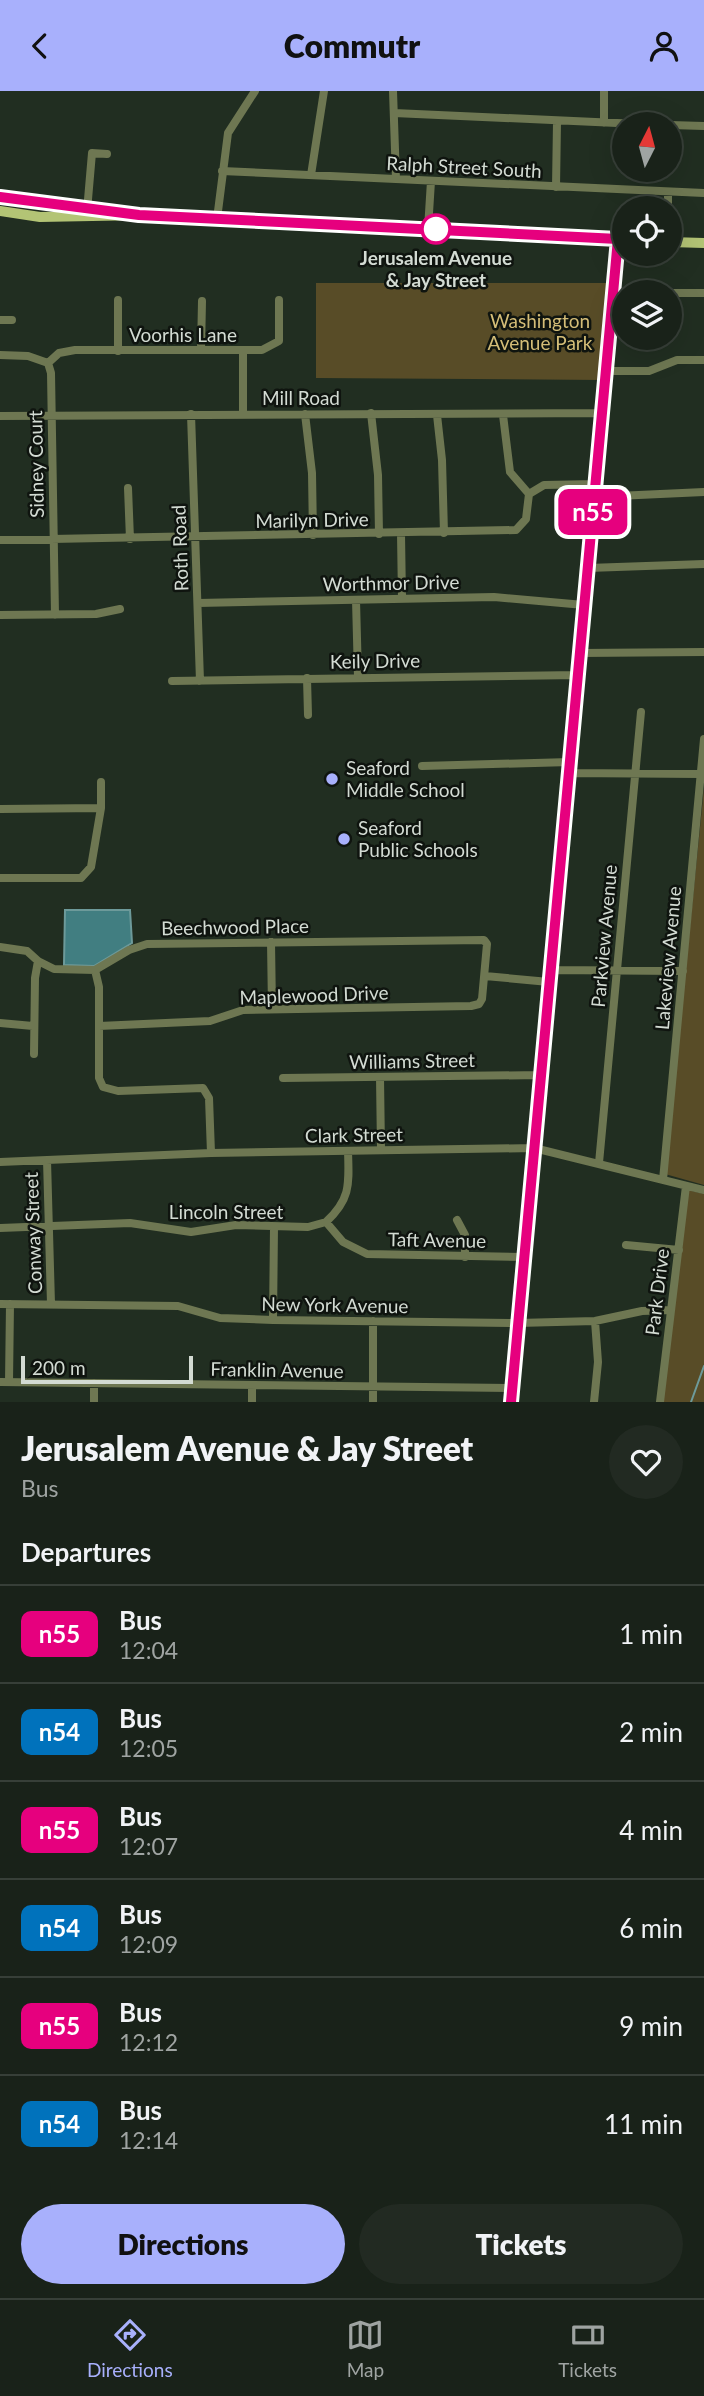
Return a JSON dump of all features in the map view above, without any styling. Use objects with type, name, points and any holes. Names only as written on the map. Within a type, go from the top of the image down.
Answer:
[{"type":"main road","points":[[0,197],[87,213]]},
{"type":"main road","points":[[0,211],[139,215],[612,238]]},
{"type":"main road","points":[[682,242],[704,243]]},
{"type":"street","points":[[217,219],[228,133],[255,91]]},
{"type":"street","points":[[311,175],[324,91]]},
{"type":"street","points":[[393,91],[396,179]]},
{"type":"street","points":[[604,91],[604,123]]},
{"type":"street","points":[[394,113],[612,123]]},
{"type":"street","points":[[556,187],[557,122]]},
{"type":"street","points":[[682,125],[704,126]]},
{"type":"street","points":[[87,213],[92,153],[107,155]]},
{"type":"street","name":"Ralph Street South","points":[[222,171],[704,193]]},
{"type":"street","points":[[428,229],[431,181]]},
{"type":"street","points":[[682,293],[704,293]]},
{"type":"street","points":[[118,300],[118,351]]},
{"type":"street","name":"Voorhis Lane","points":[[48,363],[59,353],[75,351],[262,350],[278,341],[279,300]]},
{"type":"street","points":[[201,350],[202,301]]},
{"type":"street","points":[[511,1402],[612,305]]},
{"type":"street","points":[[0,320],[12,320]]},
{"type":"street","points":[[243,350],[243,414]]},
{"type":"street","points":[[0,355],[28,356],[48,363]]},
{"type":"street","points":[[606,372],[649,371],[677,360],[704,360]]},
{"type":"street","name":"Sidney Court","points":[[48,363],[51,373],[55,615]]},
{"type":"street","name":"Mill Road","points":[[0,416],[602,413]]},
{"type":"street","name":"Roth Road","points":[[191,414],[200,681]]},
{"type":"street","points":[[305,414],[312,473],[313,535]]},
{"type":"street","points":[[371,414],[378,475],[379,534]]},
{"type":"street","points":[[437,415],[442,460],[444,533]]},
{"type":"street","points":[[503,415],[510,472],[529,494],[544,485],[596,484]]},
{"type":"street","points":[[128,488],[130,539]]},
{"type":"street","points":[[594,497],[704,492]]},
{"type":"street","name":"Marilyn Drive","points":[[0,540],[516,530],[526,519],[529,494]]},
{"type":"street","points":[[401,534],[402,599]]},
{"type":"street","points":[[588,568],[704,564]]},
{"type":"street","name":"Worthmor Drive","points":[[198,603],[494,597],[584,605]]},
{"type":"street","points":[[356,600],[358,677]]},
{"type":"street","points":[[0,615],[96,614],[120,608]]},
{"type":"street","points":[[580,653],[704,652]]},
{"type":"street","name":"Keily Drive","points":[[172,681],[578,675]]},
{"type":"street","points":[[307,678],[308,715]]},
{"type":"street","name":"Parkview Avenue","points":[[599,1163],[641,712]]},
{"type":"street","name":"Lakeview Avenue","points":[[663,1179],[704,739]]},
{"type":"street","points":[[422,766],[570,762]]},
{"type":"street","points":[[569,773],[701,774]]},
{"type":"street","points":[[0,878],[81,878],[87,874],[91,867],[101,808],[101,782]]},
{"type":"street","points":[[0,809],[101,808]]},
{"type":"street","name":"Beechwood Place","points":[[95,970],[129,950],[147,944],[484,940],[488,944],[485,976]]},
{"type":"street","points":[[271,942],[272,1009]]},
{"type":"street","points":[[0,947],[27,951],[38,961],[54,969],[95,970],[99,986],[99,1078],[103,1087],[118,1091],[204,1089],[209,1098],[211,1153]]},
{"type":"street","points":[[34,1054],[34,978],[38,961]]},
{"type":"street","points":[[551,970],[683,971]]},
{"type":"street","points":[[485,976],[549,982]]},
{"type":"street","name":"Maplewood Drive","points":[[99,1026],[210,1021],[243,1010],[471,1006],[479,1004],[485,976]]},
{"type":"street","points":[[0,1023],[33,1026]]},
{"type":"street","name":"Williams Street","points":[[283,1078],[541,1075]]},
{"type":"street","points":[[380,1077],[380,1150]]},
{"type":"street","name":"Clark Street","points":[[0,1163],[211,1153],[534,1148],[704,1190]]},
{"type":"street","points":[[326,1222],[345,1200],[349,1181],[348,1151]]},
{"type":"street","name":"Conway Street","points":[[47,1160],[51,1304]]},
{"type":"street","name":"Park Drive","points":[[660,1402],[687,1186]]},
{"type":"street","points":[[457,1220],[465,1235],[465,1257]]},
{"type":"street","name":"Taft Avenue","points":[[326,1222],[351,1246],[367,1254],[524,1257]]},
{"type":"street","name":"Lincoln Street","points":[[0,1229],[131,1223],[191,1232],[236,1225],[308,1227],[326,1222]]},
{"type":"street","points":[[273,1320],[274,1227]]},
{"type":"street","points":[[626,1245],[679,1250]]},
{"type":"street","name":"New York Avenue","points":[[0,1304],[178,1306],[220,1318],[273,1320],[519,1323],[595,1321],[642,1311],[671,1310]]},
{"type":"street","points":[[4,1382],[10,1304]]},
{"type":"street","points":[[373,1321],[373,1402]]},
{"type":"street","points":[[594,1402],[598,1362],[595,1321]]},
{"type":"street","name":"Franklin Avenue","points":[[4,1382],[512,1388]]},
{"type":"street","points":[[94,1383],[94,1402]]},
{"type":"street","points":[[252,1385],[252,1402]]},
{"type":"green space","name":"Washington Avenue Park","points":[[316,283],[612,283],[603,380],[316,378]]},
{"type":"green space","points":[[704,788],[704,1185],[665,1174]]},
{"type":"green space","points":[[688,1190],[704,1194],[704,1402],[663,1402]]},
{"type":"water","points":[[65,910],[130,910],[132,943],[94,966],[64,965]]},
{"type":"waterway","points":[[691,1402],[704,1366]]},
{"type":"bus line","name":"n55","points":[[0,197],[139,215],[618,239],[511,1402]]},
{"type":"place","name":"Jerusalem Avenue & Jay Street","points":[[436,229]]},
{"type":"place","name":"Seaford Middle School","points":[[332,779]]},
{"type":"place","name":"Seaford Public Schools","points":[[344,839]]}]
